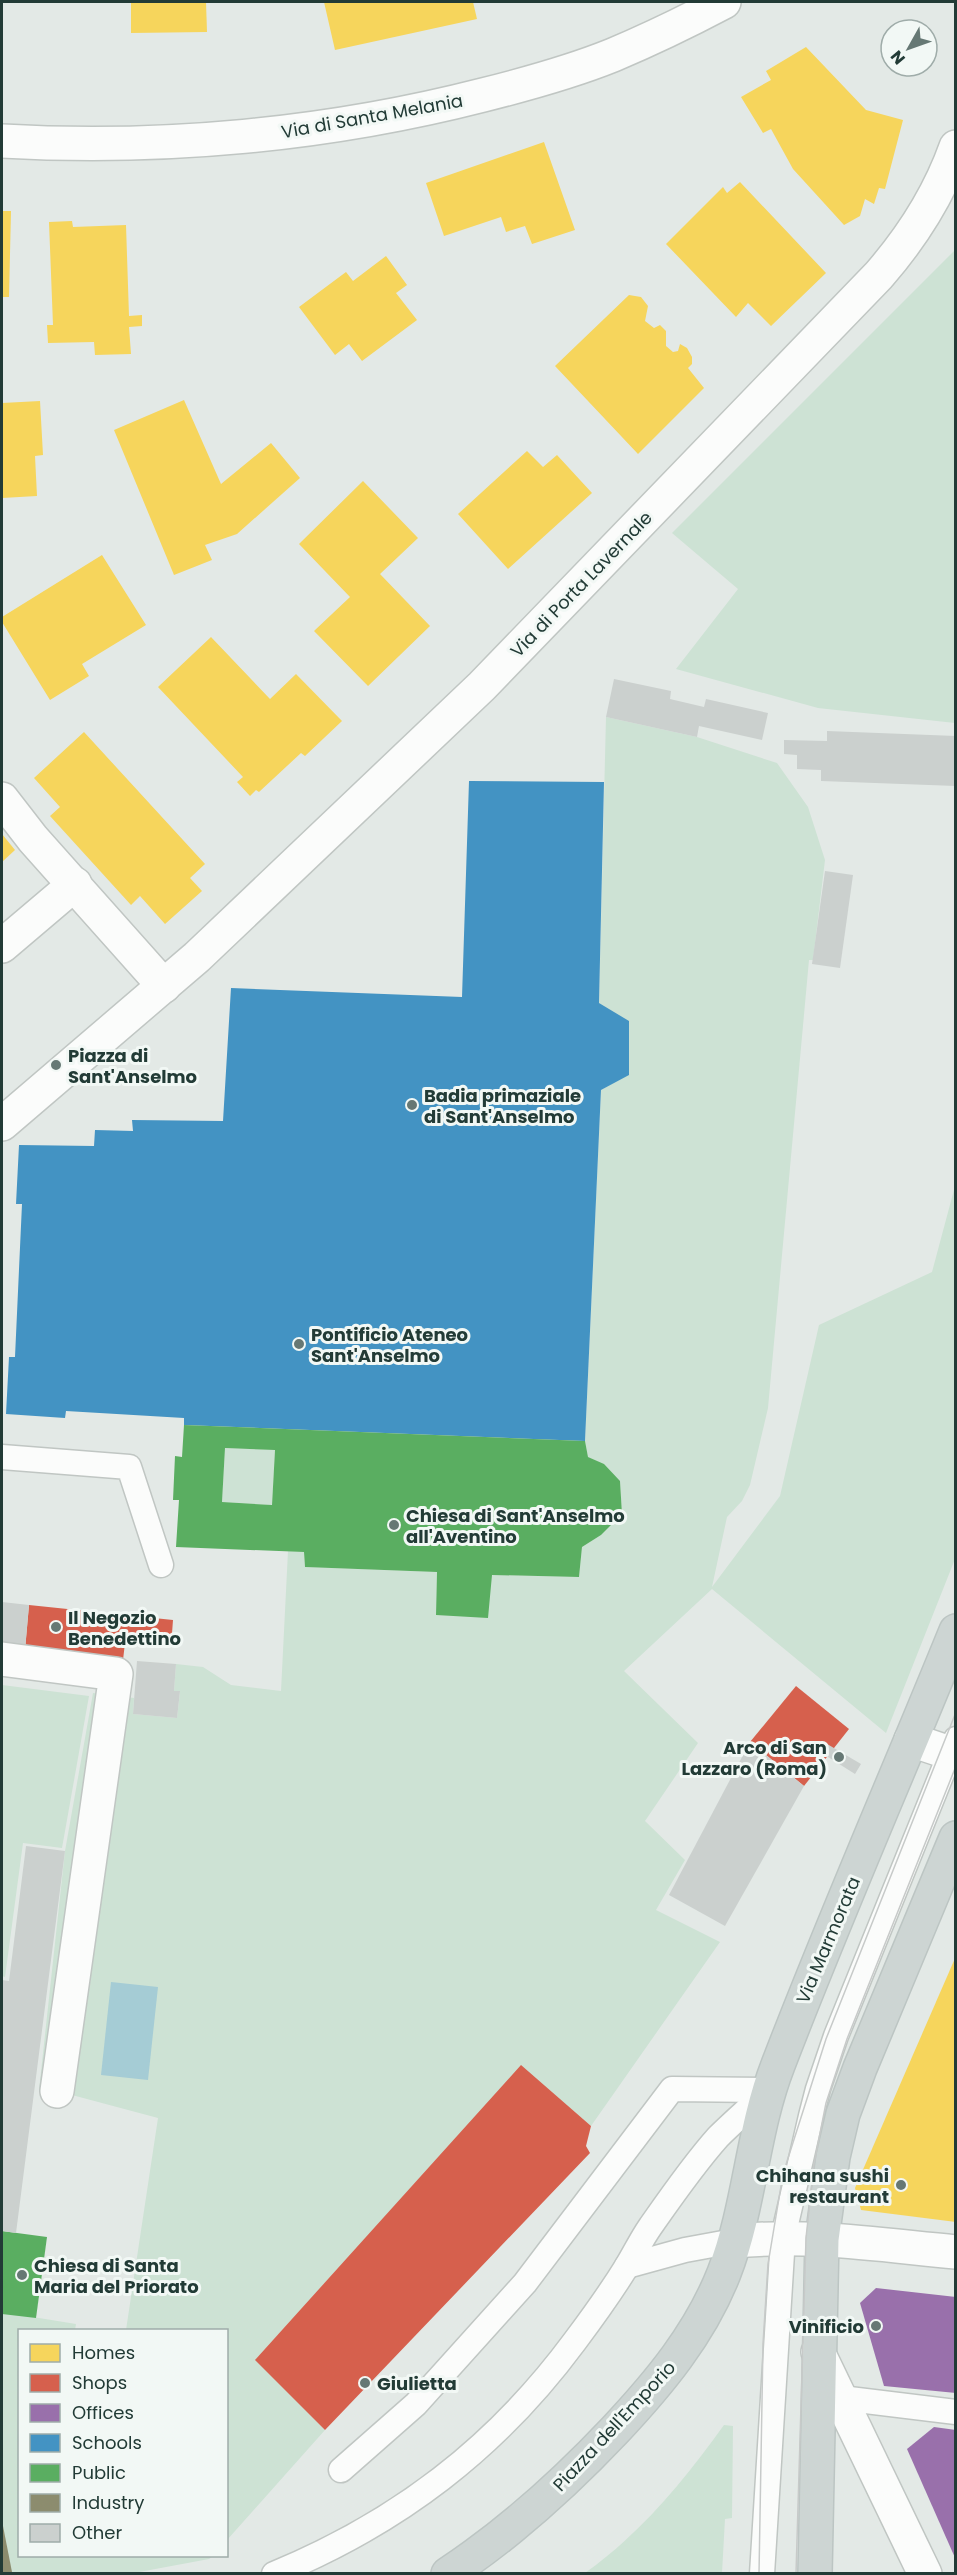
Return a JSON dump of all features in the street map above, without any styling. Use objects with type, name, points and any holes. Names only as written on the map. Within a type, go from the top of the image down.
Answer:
[{"type":"main road","name":"Via Marmorata","points":[[755,2143],[768,2091],[956,1631]]},
{"type":"main road","points":[[815,2574],[822,2239],[819,2151],[843,2114],[956,1838]]},
{"type":"main road","name":"Piazza dell'Emporio","points":[[448,2574],[491,2544],[560,2486],[644,2399],[677,2359],[704,2318],[724,2273],[734,2241],[755,2143]]},
{"type":"street","name":"Via di Santa Melania","points":[[2,141],[98,143],[231,138],[372,119],[460,101],[559,74],[648,40],[724,2]]},
{"type":"street","name":"Via di Porta Lavernale","points":[[164,986],[482,686],[879,275],[907,241],[924,215],[946,173],[956,147]]},
{"type":"street","points":[[2,799],[33,839],[164,986],[2,1124]]},
{"type":"street","points":[[2,946],[75,884]]},
{"type":"street","points":[[2,1659],[116,1674],[57,2091]]},
{"type":"street","points":[[911,1740],[954,1749]]},
{"type":"street","points":[[734,2241],[783,2237],[956,2252]]},
{"type":"street","points":[[818,2352],[925,2574]]},
{"type":"lane","points":[[2,1457],[129,1467],[161,1565]]},
{"type":"lane","points":[[762,2574],[783,2237],[819,2151],[818,2089],[836,2036],[954,1749]]},
{"type":"lane","points":[[341,2470],[416,2404],[525,2283],[672,2090],[768,2091]]},
{"type":"lane","points":[[274,2574],[336,2547],[426,2491],[473,2454],[515,2415],[576,2341],[649,2229],[698,2163],[719,2137],[768,2091]]},
{"type":"lane","points":[[627,2266],[684,2250],[734,2241]]},
{"type":"lane","points":[[841,2398],[956,2412]]},
{"type":"green space","points":[[955,250],[955,723],[818,708],[676,669],[738,589],[672,533]]},
{"type":"green space","points":[[606,717],[697,737],[777,763],[808,807],[825,860],[813,960],[809,960],[768,1408],[750,1485],[742,1501],[727,1517],[712,1587],[780,1496],[819,1325],[932,1272],[955,1186],[955,1559],[886,1733],[712,1589],[624,1671],[698,1743],[645,1821],[685,1860],[656,1910],[720,1942],[591,2126],[521,2066],[256,2359],[325,2430],[228,2539],[228,2329],[126,2329],[158,2118],[57,2091],[39,2090],[65,1851],[93,1693],[134,1698],[133,1714],[177,1718],[180,1692],[174,1691],[176,1664],[203,1667],[231,1685],[281,1691],[288,1551],[304,1552],[305,1567],[437,1572],[436,1615],[492,1575],[579,1577],[582,1547],[601,1535],[622,1514],[620,1481],[598,1462],[588,1457],[585,1441],[601,1090],[629,1074],[599,1003]]},
{"type":"green space","points":[[225,1448],[275,1450],[272,1505],[222,1502]]},
{"type":"green space","points":[[2,1685],[89,1696],[62,1848],[23,1843],[5,1977],[2,1976]]},
{"type":"green space","points":[[2,2312],[76,2324],[75,2329],[18,2329],[18,2557],[212,2557],[134,2573],[2,2573]]},
{"type":"green space","points":[[724,2425],[733,2426],[732,2518],[725,2519],[722,2573],[585,2573],[625,2541],[660,2505]]},
{"type":"water","points":[[111,1982],[158,1987],[148,2080],[101,2075]]},
{"type":"building: Homes","points":[[131,2],[206,2],[207,32],[131,33]]},
{"type":"building: Homes","points":[[324,2],[473,2],[477,19],[335,50]]},
{"type":"building: Homes","points":[[806,47],[866,110],[903,120],[885,189],[879,188],[874,204],[865,199],[860,216],[844,225],[793,169],[771,129],[763,133],[741,97],[771,80],[766,71]]},
{"type":"building: Homes","points":[[544,142],[575,230],[532,244],[525,226],[506,232],[501,217],[444,236],[426,183]]},
{"type":"building: Homes","points":[[740,182],[826,273],[771,326],[748,303],[736,317],[666,244],[723,187],[727,193]]},
{"type":"building: Homes","points":[[2,211],[11,211],[9,297],[2,297]]},
{"type":"building: Homes","points":[[72,221],[73,227],[126,225],[129,316],[142,315],[142,326],[129,327],[131,354],[95,355],[94,342],[48,343],[47,325],[53,325],[49,222]]},
{"type":"building: Homes","points":[[386,256],[407,285],[396,293],[417,320],[362,361],[349,344],[335,355],[299,307],[346,272],[353,281]]},
{"type":"building: Homes","points":[[629,295],[641,297],[648,306],[645,321],[654,328],[660,325],[666,331],[666,346],[673,352],[678,351],[680,344],[687,348],[692,357],[692,364],[688,368],[704,388],[638,454],[555,366]]},
{"type":"building: Homes","points":[[184,400],[221,484],[271,443],[300,478],[237,534],[205,545],[212,560],[174,575],[114,430]]},
{"type":"building: Homes","points":[[40,401],[43,455],[35,456],[37,496],[2,498],[2,403]]},
{"type":"building: Homes","points":[[527,451],[543,467],[557,455],[592,493],[508,569],[458,514]]},
{"type":"building: Homes","points":[[363,481],[418,538],[380,574],[430,626],[368,686],[314,631],[350,597],[299,544]]},
{"type":"building: Homes","points":[[102,555],[146,625],[82,664],[89,676],[50,700],[2,622],[2,617]]},
{"type":"building: Homes","points":[[211,637],[270,699],[296,674],[342,721],[305,756],[301,753],[259,792],[256,790],[250,796],[237,782],[243,777],[158,687]]},
{"type":"building: Homes","points":[[84,732],[205,864],[190,878],[202,891],[165,924],[140,896],[131,905],[50,816],[60,807],[34,778]]},
{"type":"building: Homes","points":[[2,834],[15,850],[2,862]]},
{"type":"building: Homes","points":[[956,1956],[956,2222],[861,2210],[855,2188]]},
{"type":"building: Shops","points":[[29,1605],[173,1620],[171,1647],[125,1643],[123,1660],[25,1650]]},
{"type":"building: Shops","points":[[796,1686],[849,1729],[804,1786],[750,1742]]},
{"type":"building: Shops","points":[[521,2065],[591,2126],[586,2146],[590,2153],[325,2430],[255,2360]]},
{"type":"building: Offices","points":[[876,2288],[956,2297],[956,2393],[884,2386],[860,2303]]},
{"type":"building: Offices","points":[[934,2427],[956,2430],[956,2560],[907,2449]]},
{"type":"building: Schools","name":"Badia primaziale di Sant'Anselmo","points":[[469,781],[604,782],[599,1003],[629,1021],[629,1075],[601,1090],[585,1441],[184,1425],[184,1418],[66,1411],[65,1418],[6,1414],[9,1357],[15,1357],[22,1204],[16,1204],[19,1145],[94,1146],[95,1130],[133,1131],[132,1120],[223,1121],[231,988],[462,997]]},
{"type":"building: Public","name":"Chiesa di Sant'Anselmo all'Aventino","points":[[184,1425],[585,1441],[588,1457],[604,1464],[620,1481],[622,1514],[601,1535],[582,1547],[579,1577],[492,1575],[488,1618],[436,1615],[437,1572],[305,1567],[304,1552],[176,1547],[179,1500],[173,1500],[175,1456],[182,1457]],"holes":[[[225,1448],[275,1450],[272,1505],[222,1502]]]},
{"type":"building: Public","name":"Chiesa di Santa Maria del Priorato","points":[[2,2231],[47,2237],[36,2318],[2,2314]]},
{"type":"building: Industry","points":[[3,2526],[12,2572],[2,2573]]},
{"type":"building: Other","points":[[614,679],[671,691],[670,699],[704,707],[706,699],[768,713],[762,740],[699,726],[697,737],[606,717]]},
{"type":"building: Other","points":[[827,731],[956,736],[956,786],[821,781],[821,770],[797,769],[797,755],[784,754],[784,740],[827,741]]},
{"type":"building: Other","points":[[825,871],[853,875],[840,968],[812,964]]},
{"type":"building: Other","points":[[2,1602],[29,1605],[25,1650],[2,1647]]},
{"type":"building: Other","points":[[137,1661],[176,1664],[174,1691],[180,1691],[177,1718],[133,1714]]},
{"type":"building: Other","name":"Arco di San Lazzaro (Roma)","points":[[822,1741],[861,1764],[855,1774],[817,1750]]},
{"type":"building: Other","points":[[750,1742],[804,1786],[725,1926],[669,1895]]},
{"type":"building: Other","points":[[26,1846],[65,1851],[16,2233],[2,2231],[2,1980],[9,1981]]},
{"type":"tram line","points":[[759,2574],[763,2344],[768,2264],[783,2174],[826,2039],[956,1712]]},
{"type":"tram line","points":[[796,2574],[806,2238],[814,2164],[826,2103],[847,2039],[956,1766]]},
{"type":"place","name":"Piazza di Sant'Anselmo","points":[[56,1065]]},
{"type":"place","name":"Badia primaziale di Sant'Anselmo","points":[[412,1105]]},
{"type":"place","name":"Pontificio Ateneo Sant'Anselmo","points":[[299,1344]]},
{"type":"place","name":"Chiesa di Sant'Anselmo all'Aventino","points":[[394,1525]]},
{"type":"place","name":"Il Negozio Benedettino","points":[[56,1627]]},
{"type":"place","name":"Arco di San Lazzaro (Roma)","points":[[839,1757]]},
{"type":"place","name":"Chihana sushi restaurant","points":[[901,2185]]},
{"type":"place","name":"Chiesa di Santa Maria del Priorato","points":[[22,2275]]},
{"type":"place","name":"Vinificio","points":[[876,2326]]},
{"type":"place","name":"Giulietta","points":[[365,2383]]}]
